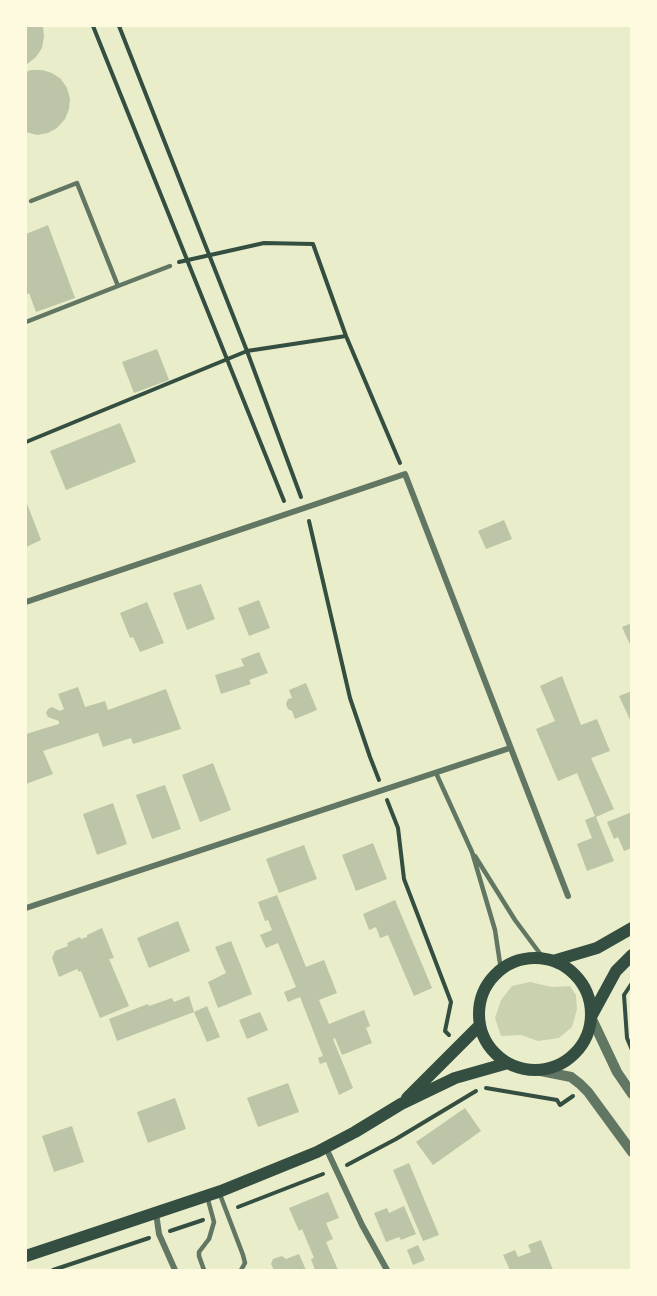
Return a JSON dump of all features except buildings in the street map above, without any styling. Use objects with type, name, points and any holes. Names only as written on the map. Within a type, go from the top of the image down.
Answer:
[{"type":"main road","points":[[548,960],[597,948],[632,928]]},
{"type":"main road","points":[[591,1017],[616,970],[632,955]]},
{"type":"main road","points":[[528,958],[548,960],[569,969],[581,982],[589,999],[591,1017],[588,1033],[580,1048],[568,1060],[553,1067],[536,1070],[521,1068],[508,1063],[495,1053],[486,1040],[480,1025],[483,994],[490,981],[514,962],[528,958]]},
{"type":"main road","points":[[401,1104],[480,1025]]},
{"type":"main road","points":[[26,1256],[213,1194],[326,1147],[356,1132],[401,1104],[467,1073],[508,1063]]},
{"type":"street","points":[[26,603],[405,474],[568,896]]},
{"type":"street","points":[[26,908],[510,748]]},
{"type":"street","points":[[591,1017],[616,1072],[632,1094]]},
{"type":"street","points":[[536,1070],[571,1077],[580,1084],[632,1152]]},
{"type":"street","points":[[326,1147],[362,1225],[387,1270]]},
{"type":"street","points":[[156,1213],[159,1234],[175,1270]]},
{"type":"lane","points":[[31,201],[77,183],[118,286]]},
{"type":"lane","points":[[26,322],[170,266]]},
{"type":"lane","points":[[436,773],[472,852],[515,920],[548,960]]},
{"type":"lane","points":[[472,852],[495,930],[501,970]]},
{"type":"lane","points":[[204,1270],[199,1252],[209,1239],[214,1222],[213,1194]]},
{"type":"lane","points":[[213,1194],[243,1255],[244,1263],[241,1270]]},
{"type":"path","points":[[93,26],[289,514]]},
{"type":"path","points":[[119,26],[247,351],[302,498]]},
{"type":"path","points":[[188,259],[264,243],[312,244],[346,336],[405,474]]},
{"type":"path","points":[[26,442],[247,351],[346,336]]},
{"type":"path","points":[[309,521],[350,698],[380,781]]},
{"type":"path","points":[[388,803],[398,828],[404,879],[451,1002],[446,1031]]},
{"type":"path","points":[[632,983],[624,995],[627,1038],[632,1050]]},
{"type":"path","points":[[484,1088],[557,1100],[560,1105],[570,1098]]},
{"type":"green space","points":[[530,982],[552,987],[570,986],[576,995],[577,1009],[572,1027],[559,1038],[538,1041],[521,1035],[501,1036],[495,1018],[501,1000],[512,986]]}]
